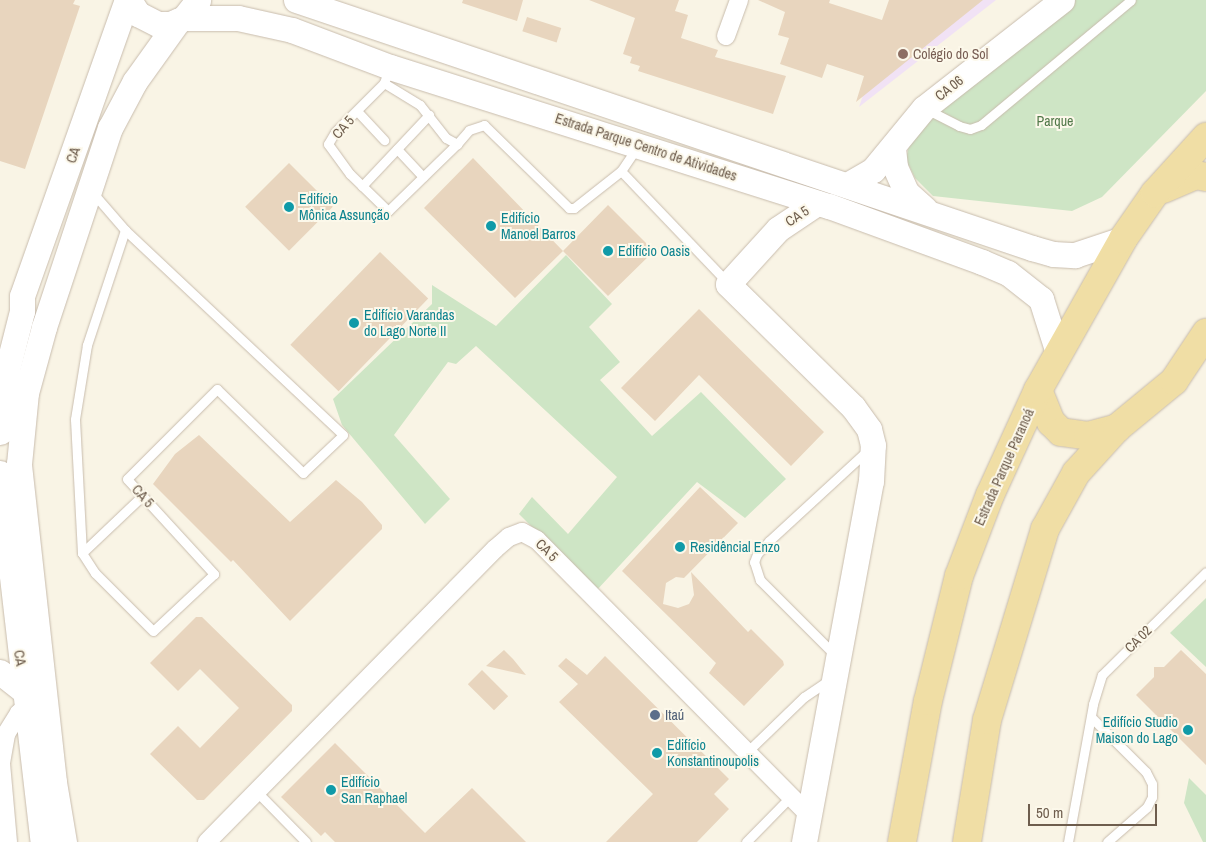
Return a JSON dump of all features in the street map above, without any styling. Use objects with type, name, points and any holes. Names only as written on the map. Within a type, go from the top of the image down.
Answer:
[{"type":"main road","name":"Estrada Parque Paranoá","points":[[902,842],[928,701],[959,576],[982,513],[1038,390],[1123,239],[1155,193],[1206,137]]},
{"type":"main road","points":[[1155,193],[1176,181],[1196,175],[1206,177]]},
{"type":"main road","points":[[968,842],[987,720],[1044,529],[1076,473],[1116,428],[1174,382],[1203,345]]},
{"type":"main road","points":[[1038,390],[1051,422],[1061,432],[1088,436],[1116,428]]},
{"type":"street","name":"Estrada Parque Centro de Atividades","points":[[128,0],[138,14],[147,21],[158,24],[187,13],[238,18],[265,24],[387,75],[639,144],[817,203],[1008,273],[1041,299],[1058,353]]},
{"type":"street","name":"CA","points":[[0,432],[3,367],[11,314],[22,296],[128,0]]},
{"type":"street","name":"Estrada Parque Centro de Atividades","points":[[296,0],[505,73],[1054,254],[1075,255],[1123,239]]},
{"type":"street","points":[[726,36],[738,0]]},
{"type":"street","name":"CA 06","points":[[847,185],[873,170],[893,148],[907,124],[924,108],[1062,0]]},
{"type":"street","points":[[64,842],[21,586],[19,464],[26,393],[88,188],[110,128],[134,81],[187,13]]},
{"type":"street","points":[[893,148],[895,167],[906,192],[930,213]]},
{"type":"street","name":"CA 5","points":[[778,229],[781,192]]},
{"type":"street","name":"CA 5","points":[[728,284],[778,229],[817,203]]},
{"type":"street","points":[[728,284],[853,407],[869,428],[873,445],[871,481],[804,842]]},
{"type":"street","name":"CA","points":[[0,473],[21,586],[8,638],[27,700],[43,842]]},
{"type":"street","name":"CA 5","points":[[208,842],[495,550],[509,537],[522,532],[537,540],[748,751],[809,815]]},
{"type":"street","points":[[0,672],[27,700],[6,734],[1,763],[8,842]]},
{"type":"lane","points":[[924,108],[959,126],[970,128],[981,124],[1132,0]]},
{"type":"lane","points":[[387,75],[408,97],[429,114],[446,138],[457,144]]},
{"type":"lane","name":"CA 5","points":[[387,75],[328,144],[330,150],[388,212],[469,130],[484,125],[569,208],[574,208],[622,171],[639,144]]},
{"type":"lane","points":[[357,111],[384,140]]},
{"type":"lane","points":[[362,186],[429,114]]},
{"type":"lane","points":[[397,149],[423,177]]},
{"type":"lane","points":[[622,171],[728,284]]},
{"type":"lane","name":"CA 5","points":[[82,553],[95,573],[153,631],[214,574],[128,479],[217,389],[303,473],[343,435],[125,230],[88,188]]},
{"type":"lane","points":[[82,553],[75,419],[87,345],[125,230]]},
{"type":"lane","points":[[748,751],[836,667],[760,580],[754,562],[757,554],[873,445]]},
{"type":"lane","points":[[82,553],[142,496]]},
{"type":"lane","name":"CA 02","points":[[1068,842],[1102,675],[1206,572]]},
{"type":"lane","points":[[1092,718],[1146,772],[1152,784],[1152,797],[1146,807],[1106,842]]},
{"type":"lane","points":[[256,792],[306,842]]},
{"type":"lane","points":[[746,842],[791,796]]},
{"type":"shaded area","name":"Colégio do Sol","points":[[896,0],[996,0],[859,107]]},
{"type":"green space","name":"Parque","points":[[1066,0],[1206,0],[1206,91],[1102,197],[1072,211],[933,196],[915,178],[906,160],[913,125]]},
{"type":"green space","points":[[566,255],[612,304],[589,327],[620,362],[600,380],[652,436],[701,392],[786,479],[745,518],[697,482],[596,591],[519,514],[532,497],[568,534],[617,477],[476,346],[456,364],[448,362],[394,435],[450,499],[425,524],[342,425],[333,399],[432,304],[432,285],[496,326]]},
{"type":"green space","points":[[1206,598],[1206,667],[1170,633]]},
{"type":"green space","points":[[1189,778],[1206,795],[1206,842],[1203,842],[1184,803]]},
{"type":"building","points":[[0,0],[75,0],[73,4],[80,6],[25,169],[0,161]]},
{"type":"building","points":[[463,0],[523,0],[517,21],[462,3]]},
{"type":"building","points":[[589,0],[679,0],[675,11],[688,15],[681,38],[718,50],[715,57],[786,76],[773,114],[638,71],[640,66],[630,63],[632,57],[623,54],[635,18]]},
{"type":"building","points":[[758,0],[830,0],[829,3],[882,20],[889,0],[983,0],[856,102],[864,76],[827,64],[822,78],[780,64],[789,38],[778,35],[785,12]]},
{"type":"building","points":[[527,17],[561,28],[557,42],[522,31]]},
{"type":"building","name":"Edifício Manoel Barros","points":[[473,158],[563,251],[515,298],[424,208]]},
{"type":"building","name":"Edifício Mônica Assunção","points":[[289,163],[333,207],[289,251],[245,207]]},
{"type":"building","name":"Edifício Oasis","points":[[608,205],[654,251],[608,296],[563,251]]},
{"type":"building","name":"Edifício Varandas do Lago Norte II","points":[[380,252],[428,299],[339,391],[290,345]]},
{"type":"building","points":[[699,309],[824,432],[791,466],[699,375],[655,421],[621,388]]},
{"type":"building","points":[[199,435],[290,522],[336,480],[362,502],[382,525],[382,529],[290,621],[233,560],[231,562],[153,484],[175,454]]},
{"type":"building","points":[[700,487],[738,523],[684,578],[676,577],[666,583],[663,604],[678,608],[689,604],[694,595],[691,572],[748,632],[751,629],[783,661],[784,665],[744,706],[709,673],[716,663],[622,571]]},
{"type":"building","points":[[196,617],[202,617],[292,705],[292,711],[204,800],[197,800],[150,754],[178,726],[200,748],[239,708],[200,669],[178,691],[150,663]]},
{"type":"building","points":[[504,650],[513,659],[526,675],[486,666]]},
{"type":"building","name":"Edifício Studio Maison do Lago","points":[[1181,650],[1206,674],[1206,765],[1136,695],[1154,677],[1154,667],[1164,667]]},
{"type":"building","name":"Edifício Konstantinoupolis","points":[[605,656],[729,779],[714,794],[729,809],[697,842],[606,842],[653,794],[559,702],[578,684],[558,666],[566,658],[587,675]]},
{"type":"building","points":[[482,670],[508,696],[494,710],[468,684]]},
{"type":"building","name":"Edifício San Raphael","points":[[335,743],[425,833],[472,788],[526,842],[335,842],[325,832],[321,836],[281,797]]},
{"type":"place","name":"Colégio do Sol","points":[[903,54]]},
{"type":"place","name":"Edifício Mônica Assunção","points":[[289,207]]},
{"type":"place","name":"Edifício Manoel Barros","points":[[491,226]]},
{"type":"place","name":"Edifício Oasis","points":[[608,251]]},
{"type":"place","name":"Edifício Varandas do Lago Norte II","points":[[354,323]]},
{"type":"place","name":"Residêncial Enzo","points":[[680,547]]},
{"type":"place","name":"Itaú","points":[[655,715]]},
{"type":"place","name":"Edifício Studio Maison do Lago","points":[[1188,730]]},
{"type":"place","name":"Edifício Konstantinoupolis","points":[[657,753]]},
{"type":"place","name":"Edifício San Raphael","points":[[331,790]]}]
